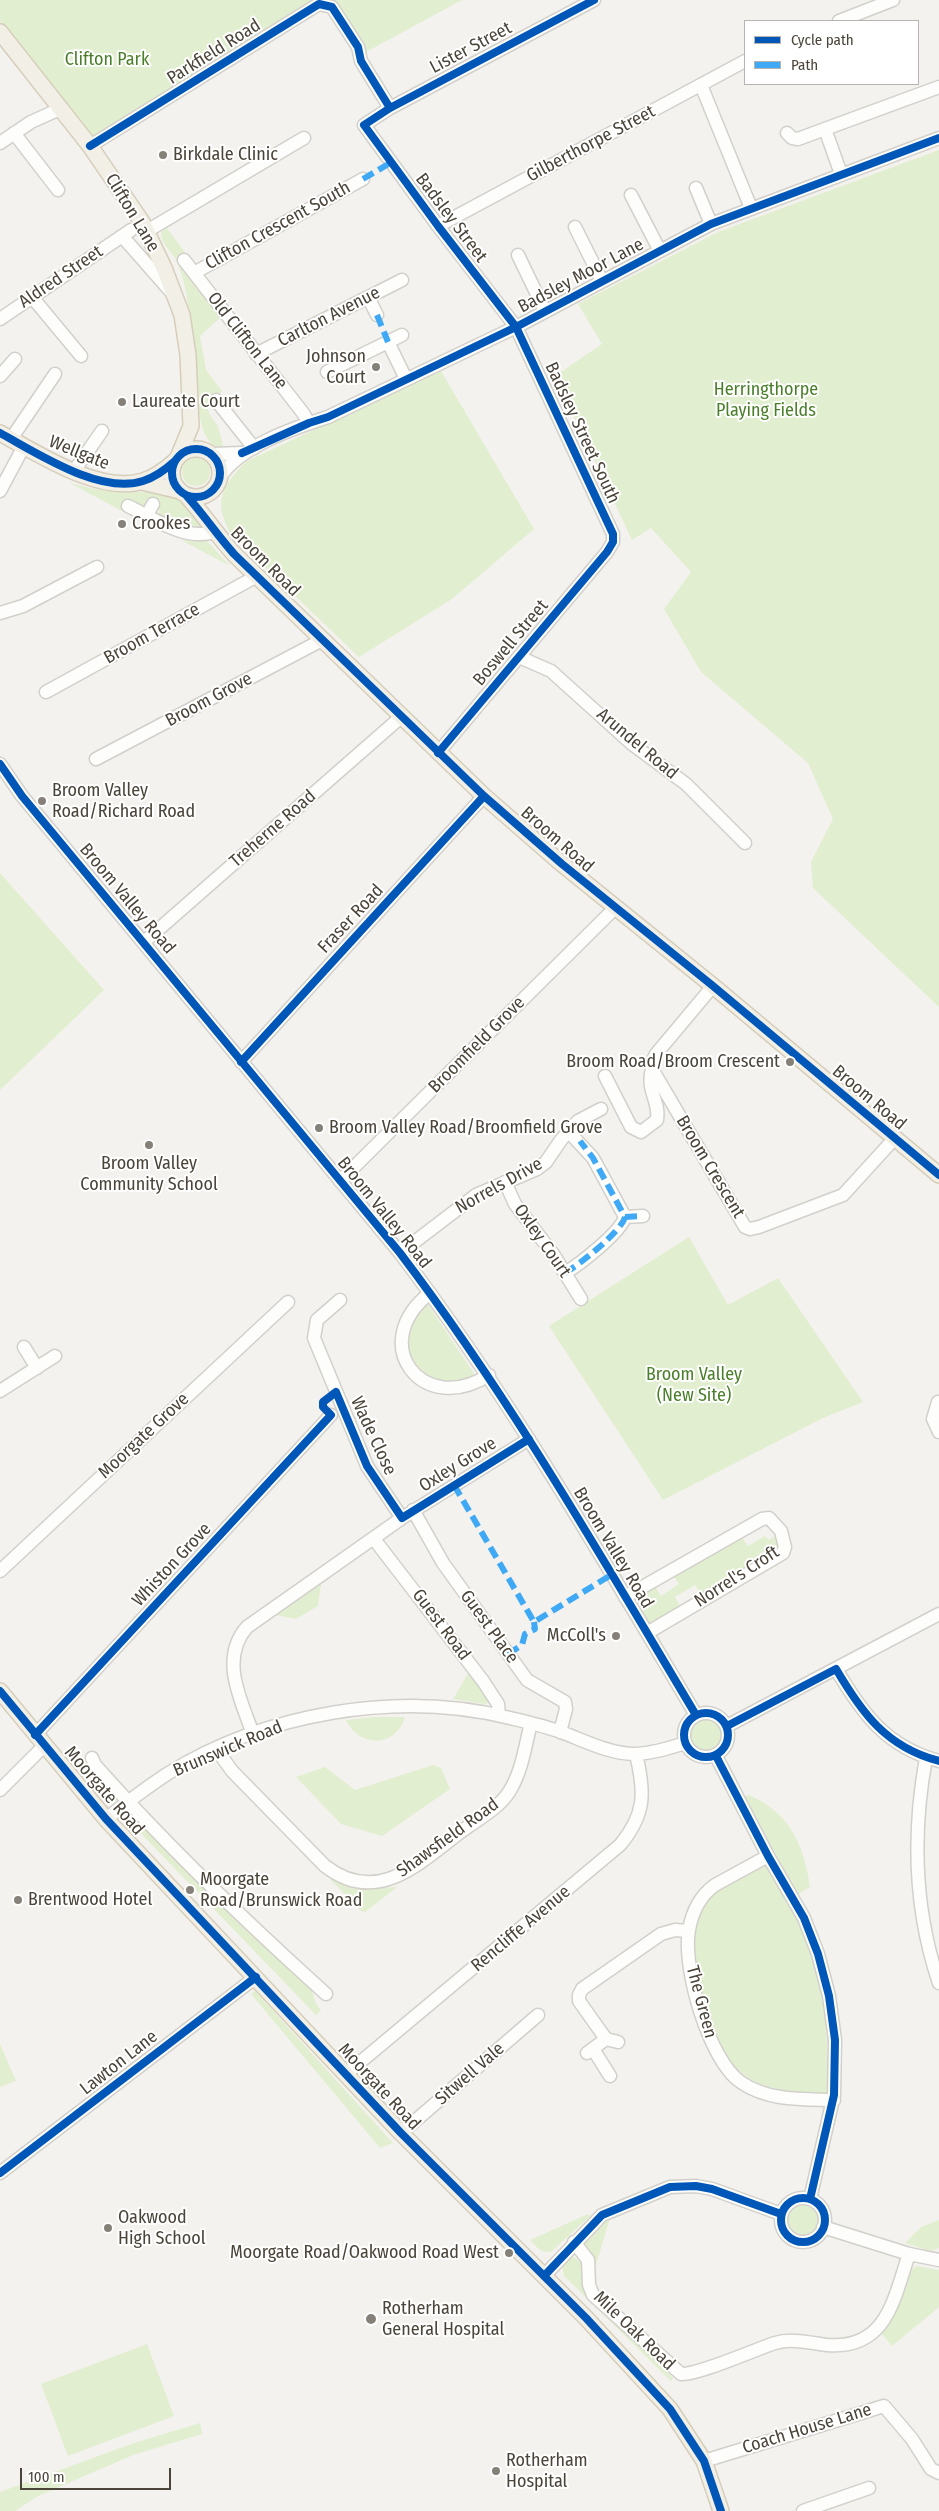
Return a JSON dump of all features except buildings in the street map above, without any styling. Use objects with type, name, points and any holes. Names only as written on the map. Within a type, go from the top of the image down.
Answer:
[{"type":"main road","name":"Clifton Lane","points":[[0,32],[62,108],[147,231],[176,298],[188,355],[191,426],[177,458]]},
{"type":"main road","name":"Clifton Lane","points":[[191,426],[209,452]]},
{"type":"main road","name":"Wellgate","points":[[12,439],[74,471],[94,479],[111,483],[142,482],[183,493]]},
{"type":"main road","points":[[192,449],[209,452],[219,464],[217,483],[202,496],[183,493],[172,477],[177,458],[192,449]]},
{"type":"main road","name":"Wellgate","points":[[142,482],[161,473],[177,458]]},
{"type":"main road","name":"Broom Road","points":[[211,526],[210,502],[217,483]]},
{"type":"main road","name":"Broom Road","points":[[183,493],[257,576],[484,796],[615,908],[713,986],[939,1175]]},
{"type":"main road","name":"Moorgate Road","points":[[0,1691],[106,1819],[401,2134],[544,2276],[670,2410],[704,2461],[722,2511]]},
{"type":"street","name":"Lister Street","points":[[364,125],[390,108],[594,0]]},
{"type":"street","points":[[842,20],[892,0]]},
{"type":"street","name":"Parkfield Road","points":[[90,146],[319,4],[332,7],[358,47],[361,61],[390,108]]},
{"type":"street","name":"Gilberthorpe Street","points":[[438,226],[744,62]]},
{"type":"street","points":[[701,85],[751,208]]},
{"type":"street","points":[[787,132],[792,138],[798,139],[939,87]]},
{"type":"street","points":[[0,143],[14,132],[62,108]]},
{"type":"street","name":"Badsley Street","points":[[364,125],[438,226],[516,327]]},
{"type":"street","points":[[825,129],[841,174]]},
{"type":"street","points":[[14,132],[58,190]]},
{"type":"street","points":[[147,231],[304,138]]},
{"type":"street","name":"Badsley Moor Lane","points":[[217,483],[225,469],[248,450],[309,423],[328,417],[516,327],[711,224],[939,138]]},
{"type":"street","name":"Clifton Crescent South","points":[[194,273],[363,179]]},
{"type":"street","points":[[696,188],[711,224]]},
{"type":"street","points":[[631,196],[660,251]]},
{"type":"street","points":[[575,227],[602,281]]},
{"type":"street","name":"Aldred Street","points":[[0,319],[126,233],[176,298]]},
{"type":"street","points":[[518,255],[545,311]]},
{"type":"street","name":"Old Clifton Lane","points":[[184,260],[309,423]]},
{"type":"street","name":"Carlton Avenue","points":[[256,354],[402,280]]},
{"type":"street","points":[[32,297],[81,356]]},
{"type":"street","points":[[368,297],[376,315]]},
{"type":"street","name":"Badsley Street South","points":[[516,327],[613,534],[613,542],[606,552]]},
{"type":"street","points":[[328,372],[402,335]]},
{"type":"street","points":[[388,342],[406,378]]},
{"type":"street","points":[[0,376],[15,359]]},
{"type":"street","points":[[0,491],[12,439],[55,374]]},
{"type":"street","points":[[216,400],[248,450]]},
{"type":"street","points":[[74,471],[102,431]]},
{"type":"street","name":"Badsley Moor Lane","points":[[209,452],[248,450]]},
{"type":"street","name":"Broom Road","points":[[128,506],[150,510],[188,535],[201,536],[211,526]]},
{"type":"street","name":"Boswell Street","points":[[438,753],[606,552]]},
{"type":"street","points":[[0,613],[23,606],[97,567]]},
{"type":"street","name":"Broom Terrace","points":[[46,692],[257,576]]},
{"type":"street","name":"Broom Grove","points":[[96,759],[322,640]]},
{"type":"street","name":"Arundel Road","points":[[519,657],[551,671],[632,744],[686,784],[746,843]]},
{"type":"street","name":"Treherne Road","points":[[144,942],[402,717]]},
{"type":"street","name":"Broom Valley Road","points":[[0,764],[22,796],[144,942],[240,1062],[400,1253],[430,1292],[489,1375],[696,1715]]},
{"type":"street","name":"Fraser Road","points":[[240,1062],[484,796]]},
{"type":"street","name":"Broomfield Grove","points":[[340,1181],[615,908]]},
{"type":"street","points":[[605,1076],[631,1127],[641,1132],[657,1120],[656,1107],[649,1082],[652,1062],[656,1054],[713,986]]},
{"type":"street","name":"Broom Crescent","points":[[652,1069],[740,1220],[750,1229],[843,1195],[894,1139]]},
{"type":"street","name":"Norrels Drive","points":[[400,1253],[465,1202],[505,1182],[537,1169],[546,1162],[568,1131],[578,1121],[601,1109]]},
{"type":"street","points":[[566,1273],[595,1252],[622,1226],[625,1217],[594,1158],[568,1131]]},
{"type":"street","name":"Oxley Court","points":[[505,1182],[515,1204],[566,1273],[581,1299]]},
{"type":"street","points":[[625,1217],[643,1216]]},
{"type":"street","name":"Broom Valley Road","points":[[430,1292],[412,1309],[404,1324],[403,1352],[411,1368],[430,1385],[450,1389],[469,1386],[489,1375]]},
{"type":"street","name":"Wade Close","points":[[340,1300],[317,1320],[314,1338],[367,1466],[402,1518]]},
{"type":"street","name":"Moorgate Grove","points":[[0,1571],[288,1302]]},
{"type":"street","points":[[24,1347],[37,1368]]},
{"type":"street","points":[[0,1391],[56,1356]]},
{"type":"street","points":[[938,1402],[933,1419],[939,1432]]},
{"type":"street","name":"Whiston Grove","points":[[0,1790],[40,1740],[331,1415]]},
{"type":"street","name":"Oxley Grove","points":[[253,1734],[233,1671],[234,1652],[241,1635],[257,1619],[413,1510],[529,1439]]},
{"type":"street","name":"Guest Place","points":[[413,1510],[443,1563],[528,1680],[565,1702],[566,1709],[560,1732]]},
{"type":"street","name":"Norrel's Croft","points":[[625,1597],[762,1518],[769,1518],[781,1531],[785,1547],[783,1553],[647,1633]]},
{"type":"street","name":"Guest Road","points":[[374,1539],[483,1681],[498,1704],[499,1715]]},
{"type":"street","points":[[727,1726],[939,1614]]},
{"type":"street","points":[[836,1669],[856,1704],[874,1724],[905,1747],[926,1758],[939,1761]]},
{"type":"street","name":"Brunswick Road","points":[[106,1819],[168,1774],[253,1734],[316,1716],[369,1708],[418,1706],[499,1715],[560,1732],[608,1750],[636,1754],[685,1743]]},
{"type":"street","points":[[710,1713],[723,1720],[727,1726],[729,1740],[722,1752],[716,1756],[702,1758],[689,1750],[685,1743],[684,1730],[696,1715],[710,1713]]},
{"type":"street","name":"Shawsfield Road","points":[[217,1750],[232,1771],[325,1866],[335,1874],[348,1879],[377,1882],[403,1875],[504,1799],[514,1784],[531,1723]]},
{"type":"street","name":"Rencliffe Avenue","points":[[346,2074],[620,1845],[635,1824],[642,1800],[643,1786],[636,1754]]},
{"type":"street","points":[[716,1756],[768,1856],[804,1918],[820,1960],[829,1996],[834,2040],[834,2100],[810,2199]]},
{"type":"street","name":"Moorgate Road","points":[[92,1758],[95,1765],[128,1802],[262,1936],[326,1994]]},
{"type":"street","points":[[926,1758],[919,1798],[916,1862],[924,1932],[939,1983]]},
{"type":"street","name":"The Green","points":[[768,1856],[707,1891],[696,1907],[688,1931],[689,1962],[702,2015],[710,2041],[730,2074],[758,2091],[781,2098],[834,2100]]},
{"type":"street","points":[[610,2076],[590,2051],[612,2040],[579,2000],[578,1995],[582,1989],[662,1934],[675,1930],[688,1931]]},
{"type":"street","name":"Lawton Lane","points":[[0,2173],[256,1977]]},
{"type":"street","name":"Sitwell Vale","points":[[401,2134],[538,2015]]},
{"type":"street","points":[[544,2276],[574,2242],[602,2215],[670,2187],[696,2186],[712,2189],[781,2214]]},
{"type":"street","points":[[803,2198],[810,2199],[822,2208],[824,2214],[823,2226],[818,2235],[812,2240],[800,2242],[793,2240],[783,2230],[781,2214],[790,2202],[803,2198]]},
{"type":"street","points":[[823,2226],[909,2254],[939,2260]]},
{"type":"street","name":"Mile Oak Road","points":[[574,2242],[588,2260],[589,2285],[593,2294],[681,2374],[780,2342],[839,2346],[858,2342],[875,2331],[889,2312],[909,2254]]},
{"type":"street","name":"Coach House Lane","points":[[704,2461],[884,2406],[907,2432],[931,2468],[939,2473]]},
{"type":"street","points":[[803,2511],[869,2488]]},
{"type":"green space","name":"Clifton Park","points":[[0,0],[318,0],[100,135],[90,135],[0,21]]},
{"type":"green space","points":[[335,0],[462,0],[366,52]]},
{"type":"green space","name":"Herringthorpe Playing Fields","points":[[939,150],[939,1007],[813,888],[811,862],[833,819],[808,763],[701,672],[664,609],[691,572],[651,528],[632,540],[555,376],[602,344],[578,304],[718,232]]},
{"type":"green space","points":[[166,227],[187,255],[221,317],[200,336],[206,370],[222,391],[207,407],[218,426],[224,449],[211,443],[200,418],[190,314],[181,272],[162,237],[161,233]]},
{"type":"green space","points":[[441,371],[534,529],[452,599],[359,657],[233,537],[223,515],[222,496],[231,479],[247,461]]},
{"type":"green space","points":[[196,458],[206,462],[210,472],[206,482],[196,486],[186,482],[182,472],[186,462]]},
{"type":"green space","points":[[70,483],[94,489],[162,493],[175,497],[186,503],[195,512],[201,526],[198,531],[167,520],[159,514],[159,504],[152,501],[149,505],[142,506],[128,501],[122,511]]},
{"type":"green space","points":[[181,540],[207,541],[230,566]]},
{"type":"green space","points":[[0,873],[104,990],[0,1090]]},
{"type":"green space","name":"Broom Valley (New Site)","points":[[689,1237],[728,1305],[778,1278],[863,1402],[823,1418],[663,1500],[549,1326]]},
{"type":"green space","points":[[424,1302],[429,1306],[477,1378],[448,1383],[431,1379],[419,1372],[406,1350],[409,1322]]},
{"type":"green space","points":[[741,1536],[748,1546],[765,1536],[769,1540],[775,1536],[779,1541],[779,1548],[702,1597],[695,1585],[675,1597],[681,1608],[649,1625],[635,1602],[636,1598],[655,1587],[661,1596],[679,1584],[673,1575]]},
{"type":"green space","points":[[321,1583],[318,1606],[296,1619],[275,1615]]},
{"type":"green space","points":[[469,1672],[489,1702],[486,1704],[453,1699]]},
{"type":"green space","points":[[375,1717],[405,1717],[394,1734],[386,1739],[377,1741],[359,1736],[346,1720]]},
{"type":"green space","points":[[706,1718],[718,1724],[724,1736],[718,1748],[706,1754],[694,1748],[688,1736],[694,1724]]},
{"type":"green space","points":[[86,1761],[119,1798],[115,1802],[106,1798],[80,1765]]},
{"type":"green space","points":[[433,1765],[441,1768],[450,1789],[382,1836],[341,1824],[296,1777],[325,1767],[355,1790]]},
{"type":"green space","points":[[749,1795],[775,1811],[793,1832],[799,1844],[804,1857],[810,1887],[797,1895],[745,1797]]},
{"type":"green space","points":[[131,1811],[256,1939],[290,1966],[308,1984],[321,2010],[316,2015],[128,1820]]},
{"type":"green space","points":[[761,1866],[769,1867],[791,1907],[803,1932],[816,1971],[826,2030],[828,2091],[823,2094],[792,2092],[771,2088],[743,2074],[725,2056],[714,2033],[706,2009],[693,1950],[694,1930],[700,1912],[707,1900],[718,1889]]},
{"type":"green space","points":[[330,1879],[360,1888],[397,1887],[365,1912],[361,1911]]},
{"type":"green space","points":[[255,1991],[393,2143],[380,2148],[251,1994]]},
{"type":"green space","points":[[0,2044],[16,2081],[0,2087]]},
{"type":"green space","points":[[803,2201],[816,2206],[821,2219],[816,2232],[803,2237],[790,2232],[785,2219],[790,2206]]},
{"type":"green space","points":[[588,2214],[590,2216],[552,2251],[542,2251],[530,2240]]},
{"type":"green space","points":[[611,2215],[594,2271],[594,2258],[585,2244],[586,2238]]},
{"type":"green space","points":[[939,2220],[939,2248],[930,2251],[905,2243],[921,2227]]},
{"type":"green space","points":[[573,2257],[582,2263],[589,2296],[673,2378],[671,2381],[564,2276],[562,2266],[567,2258]]},
{"type":"green space","points":[[916,2266],[939,2270],[939,2307],[892,2346],[882,2334],[903,2286]]},
{"type":"green space","points":[[147,2344],[174,2416],[68,2456],[41,2384]]},
{"type":"green space","points":[[200,2423],[202,2434],[133,2455],[36,2497],[15,2511],[0,2511],[0,2492],[134,2443]]},
{"type":"marked path","points":[[363,179],[390,163]]},
{"type":"marked path","points":[[377,315],[388,342]]},
{"type":"marked path","points":[[565,1273],[608,1239],[625,1217],[593,1158],[580,1141]]},
{"type":"marked path","points":[[625,1217],[643,1216]]},
{"type":"marked path","points":[[454,1485],[534,1622],[611,1575]]},
{"type":"marked path","points":[[508,1654],[522,1645],[525,1634],[535,1629],[534,1622]]},
{"type":"cycle path","points":[[438,753],[607,552],[613,542],[613,534],[516,327],[438,226],[364,125],[390,108],[594,0]]},
{"type":"cycle path","points":[[90,146],[319,4],[332,7],[358,47],[361,61],[390,108]]},
{"type":"cycle path","points":[[242,453],[309,423],[328,417],[516,327],[711,224],[939,138]]},
{"type":"cycle path","points":[[0,433],[69,470],[108,482],[126,484],[143,481],[160,473],[175,461]]},
{"type":"cycle path","points":[[191,449],[201,449],[213,456],[220,468],[220,473],[220,478],[213,490],[201,497],[191,497],[183,493],[176,486],[172,478],[172,468],[176,460],[183,453],[191,449]]},
{"type":"cycle path","points":[[186,495],[234,554],[484,796],[562,864],[713,986],[939,1175]]},
{"type":"cycle path","points":[[0,764],[22,796],[400,1253],[441,1308],[518,1422],[696,1715]]},
{"type":"cycle path","points":[[241,1062],[484,796]]},
{"type":"cycle path","points":[[35,1735],[331,1415],[323,1407],[323,1402],[336,1392],[367,1466],[402,1518],[529,1439]]},
{"type":"cycle path","points":[[727,1726],[836,1669],[866,1714],[877,1726],[904,1747],[939,1761]]},
{"type":"cycle path","points":[[0,1691],[106,1819],[401,2133],[586,2318],[670,2409],[704,2461],[721,2511]]},
{"type":"cycle path","points":[[710,1713],[722,1719],[727,1726],[728,1735],[727,1744],[722,1751],[715,1756],[702,1757],[694,1754],[687,1747],[684,1731],[687,1723],[694,1716],[710,1713]]},
{"type":"cycle path","points":[[716,1756],[768,1856],[804,1918],[818,1954],[829,1996],[835,2040],[834,2095],[810,2199]]},
{"type":"cycle path","points":[[0,2173],[256,1977]]},
{"type":"cycle path","points":[[544,2276],[602,2215],[670,2187],[696,2186],[712,2189],[781,2214]]},
{"type":"cycle path","points":[[803,2198],[815,2202],[821,2208],[825,2220],[821,2232],[815,2238],[803,2242],[791,2238],[785,2232],[781,2220],[785,2208],[791,2202],[803,2198]]},
{"type":"place","name":"Birkdale Clinic","points":[[163,155]]},
{"type":"place","name":"Johnson Court","points":[[376,367]]},
{"type":"place","name":"Laureate Court","points":[[122,402]]},
{"type":"place","name":"Crookes","points":[[122,524]]},
{"type":"place","name":"Broom Valley Road/Richard Road","points":[[42,801]]},
{"type":"place","name":"Broom Road/Broom Crescent","points":[[790,1062]]},
{"type":"place","name":"Broom Valley Road/Broomfield Grove","points":[[319,1128]]},
{"type":"place","name":"Broom Valley Community School","points":[[149,1145]]},
{"type":"place","name":"McColl's","points":[[616,1636]]},
{"type":"place","name":"Moorgate Road/Brunswick Road","points":[[190,1890]]},
{"type":"place","name":"Brentwood Hotel","points":[[18,1900]]},
{"type":"place","name":"Oakwood High School","points":[[108,2228]]},
{"type":"place","name":"Moorgate Road/Oakwood Road West","points":[[509,2253]]},
{"type":"place","name":"Rotherham General Hospital","points":[[371,2319]]},
{"type":"place","name":"Rotherham Hospital","points":[[496,2471]]}]
